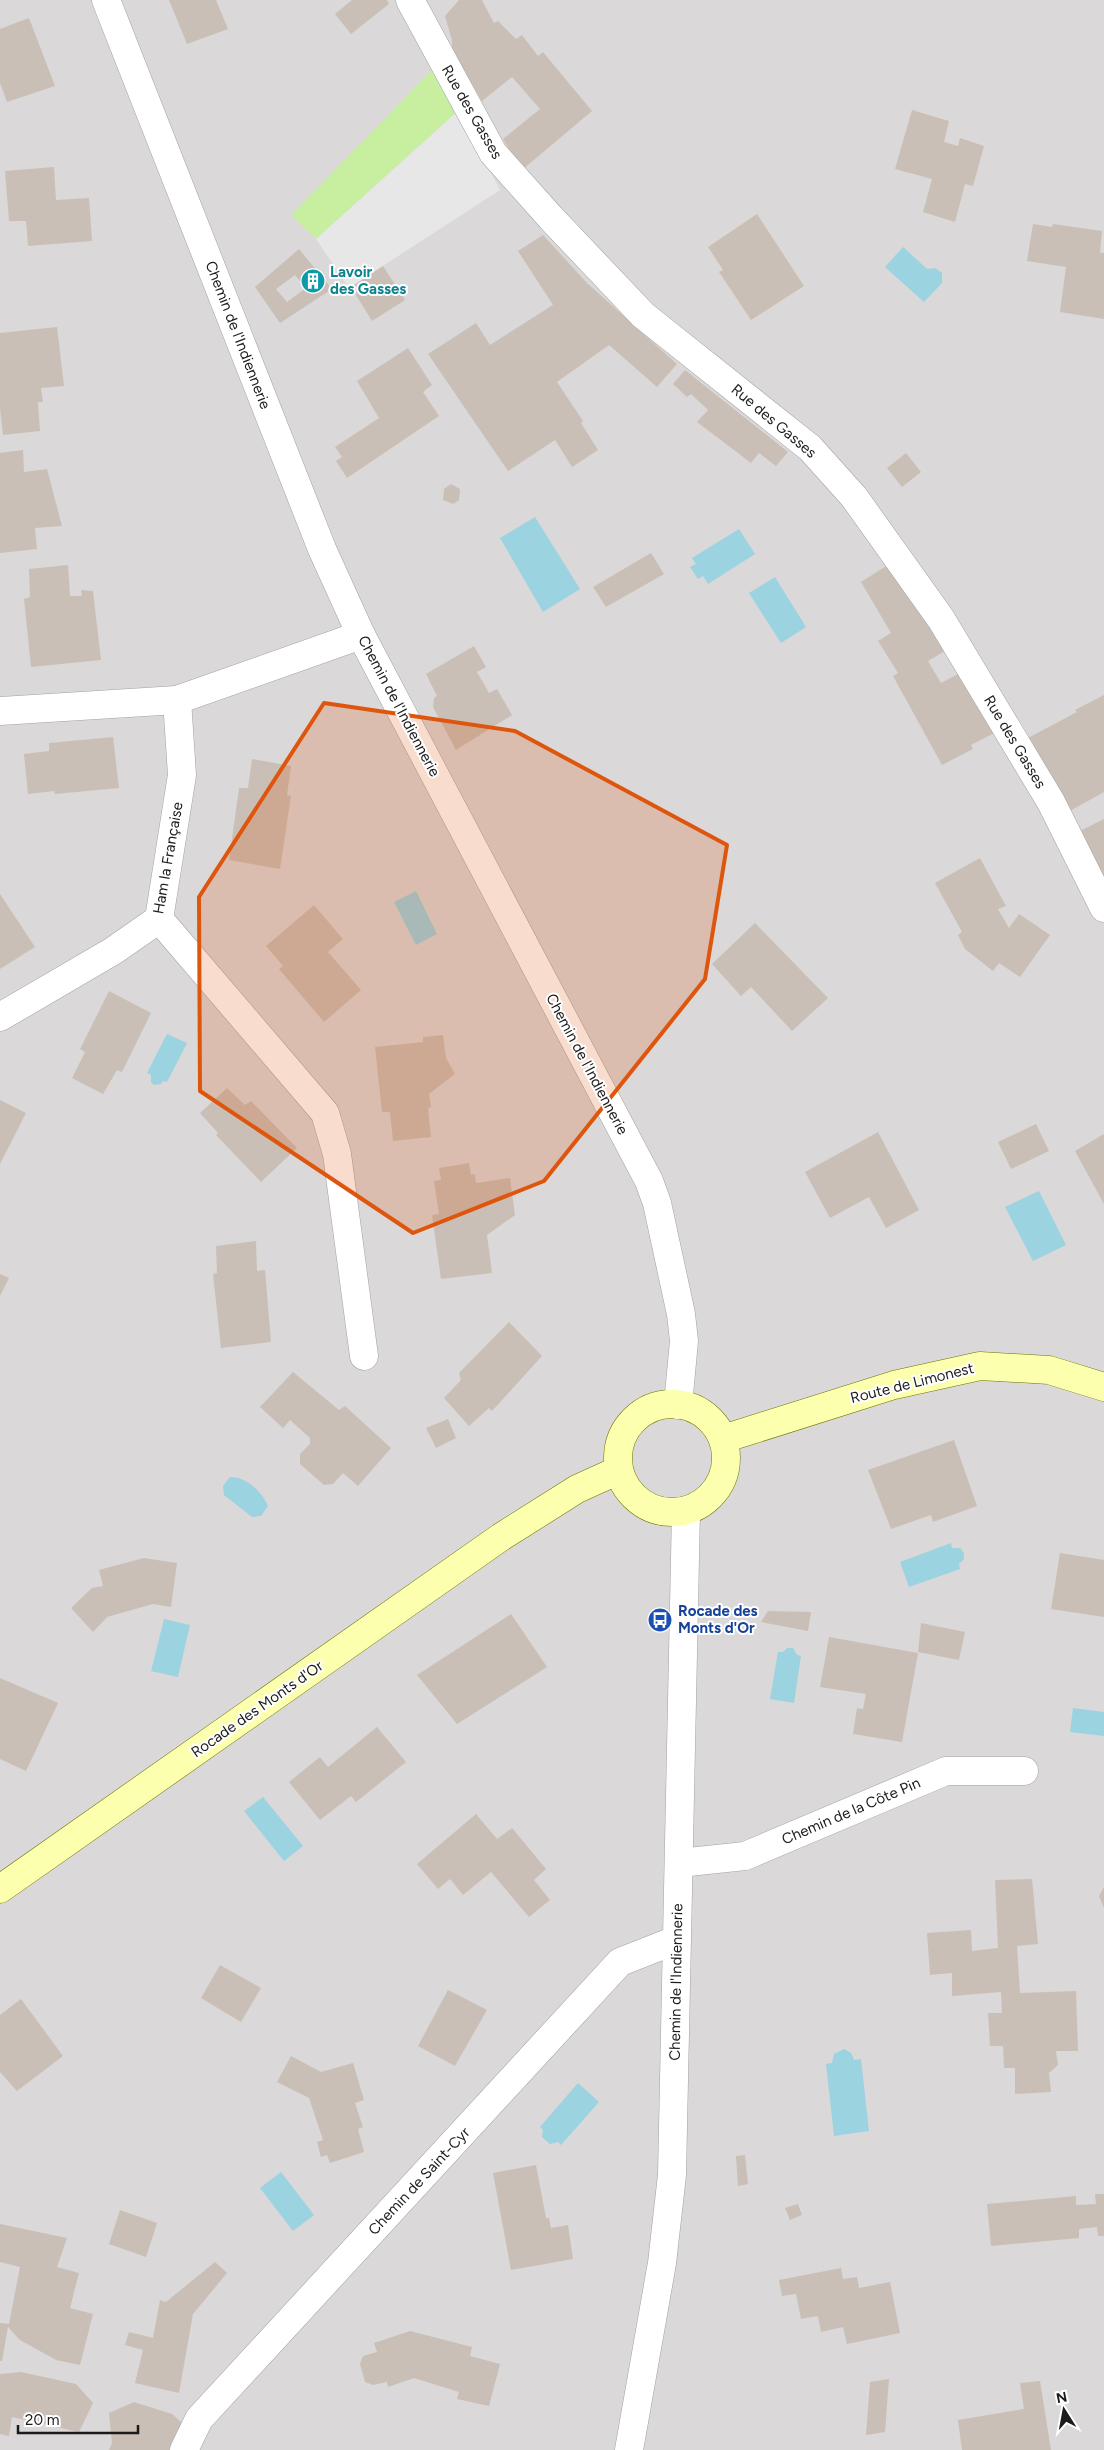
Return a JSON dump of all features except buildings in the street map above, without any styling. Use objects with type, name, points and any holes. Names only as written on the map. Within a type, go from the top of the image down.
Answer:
[{"type":"street","name":"Chemin de l'Indiennerie","points":[[106,0],[322,549],[361,635],[649,1181],[657,1203],[681,1314],[684,1341],[678,1404]]},
{"type":"street","name":"Rue des Gasses","points":[[410,0],[493,153],[551,218],[643,315],[810,448],[854,497],[941,619],[1051,802],[1104,908]]},
{"type":"street","points":[[0,711],[177,700],[361,635]]},
{"type":"street","name":"Ham la Française","points":[[0,1017],[113,951],[159,919],[182,775],[177,700]]},
{"type":"street","points":[[159,919],[325,1113],[337,1154],[364,1356]]},
{"type":"street","name":"Route de Limonest","points":[[723,1438],[894,1385],[980,1366],[1049,1370],[1104,1387]]},
{"type":"street","points":[[678,1404],[692,1408],[716,1426],[723,1438],[727,1456],[724,1474],[716,1491],[703,1504],[686,1511],[669,1513],[652,1509],[636,1499],[625,1487],[619,1470],[618,1453],[622,1436],[631,1422],[645,1411],[661,1405],[678,1404]]},
{"type":"street","name":"Rocade des Monts d'Or","points":[[0,1889],[501,1537],[576,1489],[619,1470]]},
{"type":"street","name":"Chemin de l'Indiennerie","points":[[629,2450],[662,2263],[672,2175],[686,1511]]},
{"type":"street","name":"Chemin de la Côte Pin","points":[[679,1863],[745,1856],[946,1771],[1024,1771]]},
{"type":"street","name":"Chemin de Saint-Cyr","points":[[184,2450],[199,2419],[620,1962],[676,1940]]},
{"type":"highlighted area","points":[[324,703],[515,731],[727,845],[705,979],[544,1181],[413,1233],[200,1091],[199,897]]},
{"type":"shaded area","points":[[0,0],[1104,0],[1104,2450],[0,2450]]},
{"type":"shaded area","points":[[459,110],[500,190],[349,288],[316,239]]},
{"type":"green space","points":[[435,67],[459,110],[316,239],[291,215]]},
{"type":"water","points":[[903,247],[927,269],[935,268],[942,273],[942,283],[924,302],[885,267]]},
{"type":"water","points":[[535,517],[580,589],[543,612],[500,538]]},
{"type":"water","points":[[739,529],[755,554],[708,584],[703,576],[698,579],[690,567],[696,564],[692,558]]},
{"type":"water","points":[[775,577],[806,627],[781,643],[749,593]]},
{"type":"water","points":[[416,891],[437,934],[416,945],[394,902]]},
{"type":"water","points":[[167,1034],[187,1043],[167,1082],[163,1081],[161,1084],[154,1085],[151,1082],[151,1075],[147,1073]]},
{"type":"water","points":[[1039,1191],[1066,1245],[1033,1261],[1005,1207]]},
{"type":"water","points":[[230,1477],[242,1479],[262,1495],[268,1506],[261,1516],[252,1517],[224,1495],[223,1486]]},
{"type":"water","points":[[951,1543],[952,1548],[960,1548],[964,1553],[964,1559],[959,1564],[960,1569],[909,1587],[900,1562]]},
{"type":"water","points":[[164,1619],[190,1625],[178,1677],[151,1671]]},
{"type":"water","points":[[787,1648],[793,1648],[797,1655],[801,1656],[794,1703],[770,1699],[778,1652],[783,1652]]},
{"type":"water","points":[[1073,1708],[1104,1712],[1104,1736],[1070,1732]]},
{"type":"water","points":[[263,1797],[303,1846],[284,1861],[244,1811]]},
{"type":"water","points":[[844,2049],[851,2053],[854,2060],[861,2059],[869,2131],[834,2136],[826,2064],[832,2063],[834,2054]]},
{"type":"water","points":[[578,2083],[599,2102],[561,2145],[558,2142],[550,2144],[542,2137],[543,2130],[540,2127]]},
{"type":"water","points":[[281,2172],[314,2215],[293,2231],[260,2188]]},
{"type":"place","name":"Lavoir des Gasses","points":[[313,281]]},
{"type":"place","name":"Rocade des Monts d'Or","points":[[660,1620]]}]
